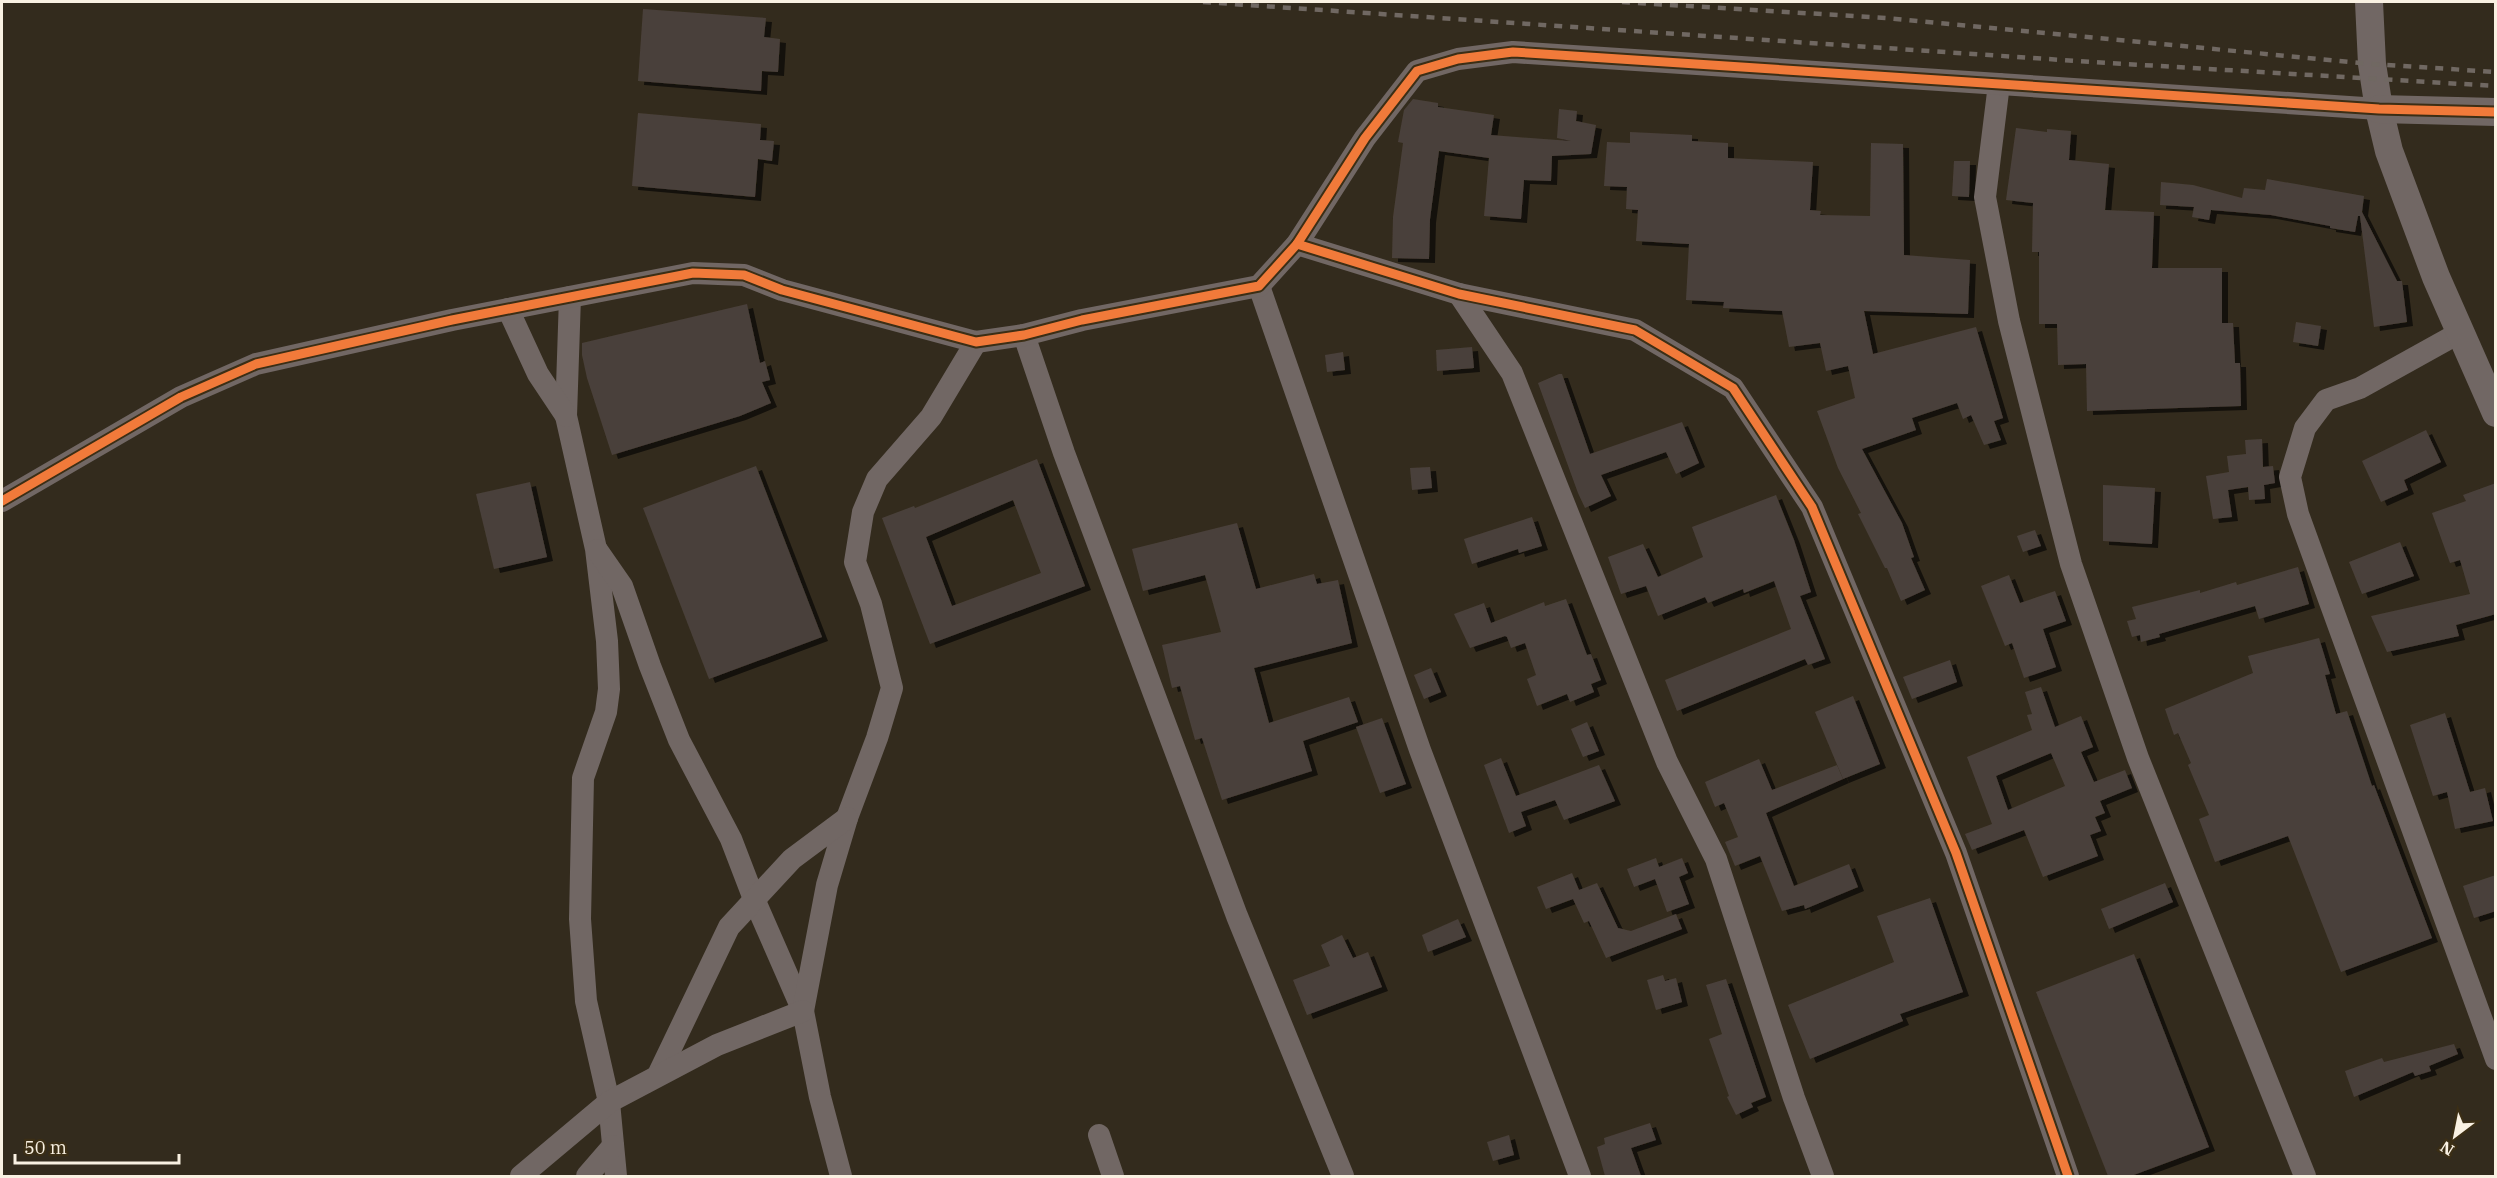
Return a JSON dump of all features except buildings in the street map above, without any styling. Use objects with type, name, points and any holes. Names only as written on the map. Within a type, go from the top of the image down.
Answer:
[{"type":"street","points":[[2369,2],[2372,64],[2389,151],[2459,333],[2496,413]]},
{"type":"street","points":[[2,501],[181,397],[256,364],[508,309],[693,273],[744,275],[782,290],[976,342],[1024,335],[1082,320],[1259,286],[1297,244],[1365,138],[1411,77],[1417,71],[1458,59],[1514,52],[2379,109],[2496,112]]},
{"type":"street","points":[[1999,84],[1985,197],[2009,321],[2071,564],[2138,758],[2305,1176]]},
{"type":"street","points":[[1297,244],[1459,294],[1635,330],[1733,388],[1812,507],[1956,853],[2068,1176]]},
{"type":"street","points":[[1259,286],[1420,750],[1580,1176]]},
{"type":"street","points":[[1459,294],[1512,373],[1667,762],[1716,859],[1794,1098],[1823,1176]]},
{"type":"street","points":[[570,297],[566,416],[596,549],[608,641],[609,689],[606,712],[582,778],[580,919],[586,1001],[609,1102],[616,1176]]},
{"type":"street","points":[[508,309],[538,374],[566,416]]},
{"type":"street","points":[[2459,333],[2360,388],[2326,400],[2305,428],[2290,477],[2298,514],[2496,1059]]},
{"type":"street","points":[[1024,335],[1064,453],[1237,916],[1343,1176]]},
{"type":"street","points":[[803,1011],[827,885],[847,818],[877,738],[892,688],[871,604],[855,562],[863,513],[877,479],[931,417],[976,342]]},
{"type":"street","points":[[596,549],[622,586],[679,740],[731,839],[754,899],[803,1011],[820,1097],[841,1176]]},
{"type":"street","points":[[658,1075],[729,927],[792,859],[847,818]]},
{"type":"street","points":[[521,1176],[609,1102],[717,1045],[803,1011]]},
{"type":"street","points":[[1099,1136],[1113,1176]]},
{"type":"street","points":[[587,1176],[613,1146]]},
{"type":"railway","points":[[1203,2],[2092,62],[2496,86]]},
{"type":"railway","points":[[1622,2],[1886,18],[2372,64],[2496,72]]},
{"type":"cycle path","points":[[2,501],[181,397],[256,364],[452,320],[693,273],[744,275],[782,290],[976,342],[1024,335],[1082,320],[1259,286],[1297,244],[1365,138],[1417,71],[1458,59],[1513,52],[2379,109],[2496,112]]},
{"type":"cycle path","points":[[1297,244],[1459,294],[1635,330],[1733,388],[1812,507],[1956,853],[2068,1176]]}]
